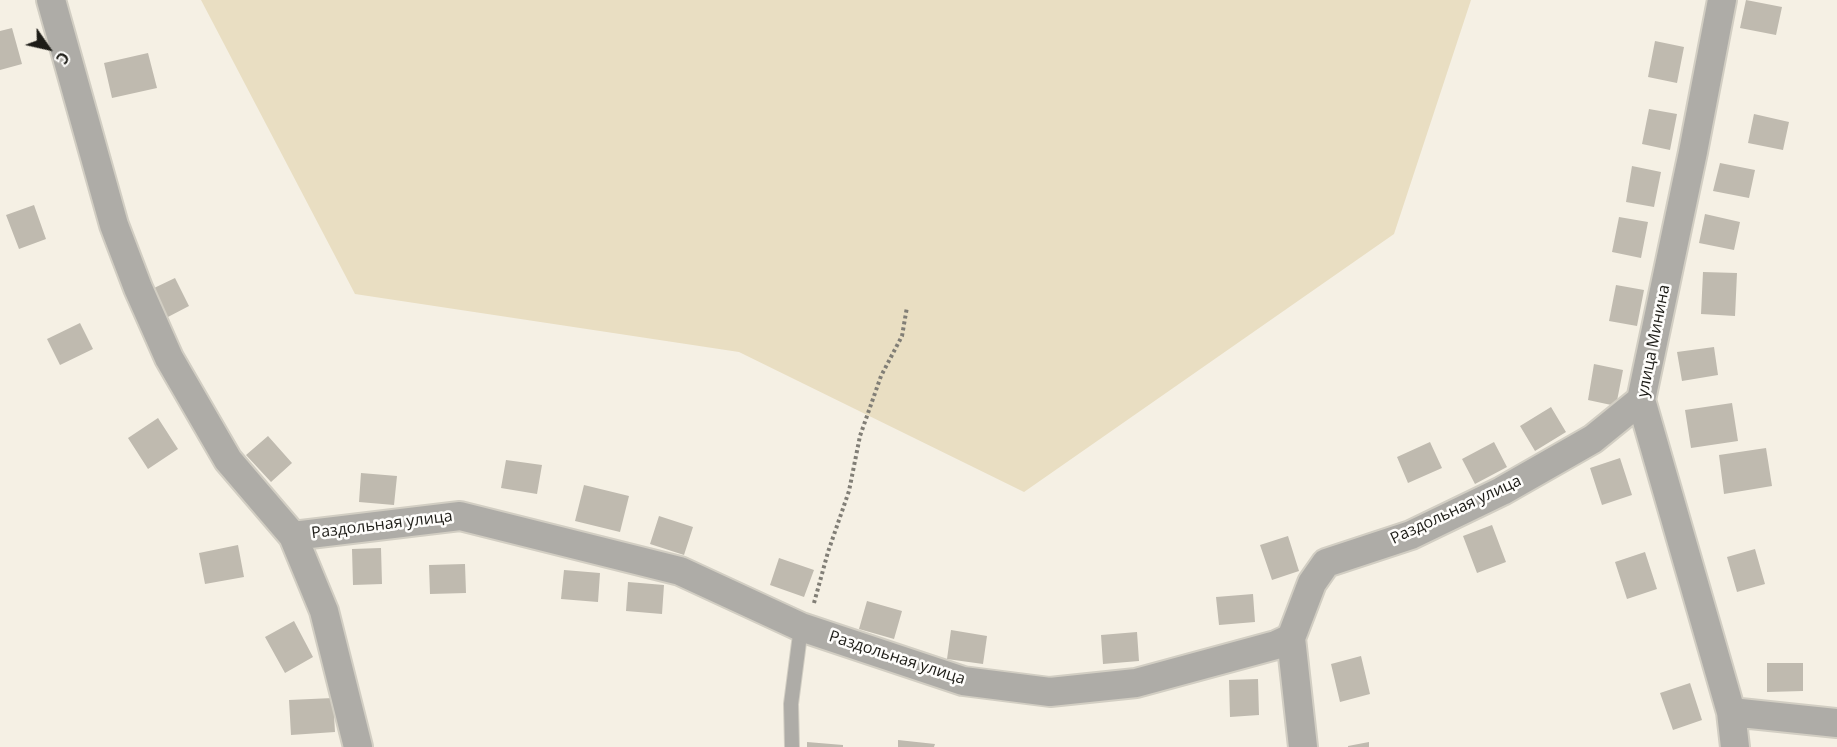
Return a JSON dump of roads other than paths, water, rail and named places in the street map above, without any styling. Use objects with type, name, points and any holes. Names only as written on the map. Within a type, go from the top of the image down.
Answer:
[{"type":"street","name":"Раздольная улица","points":[[51,0],[114,225],[138,288],[169,358],[228,460],[293,536],[324,611],[358,747]]},
{"type":"street","name":"улица Минина","points":[[1722,0],[1641,400],[1731,712],[1735,747]]},
{"type":"street","name":"Раздольная улица","points":[[293,536],[460,516],[680,571],[801,627],[963,681],[1050,692],[1136,683],[1276,645],[1291,638],[1312,583],[1326,563],[1412,535],[1502,491],[1593,439],[1641,400]]},
{"type":"street","points":[[1291,638],[1303,747]]},
{"type":"street","points":[[1731,712],[1837,723]]},
{"type":"lane","points":[[792,747],[791,704],[801,627]]}]
